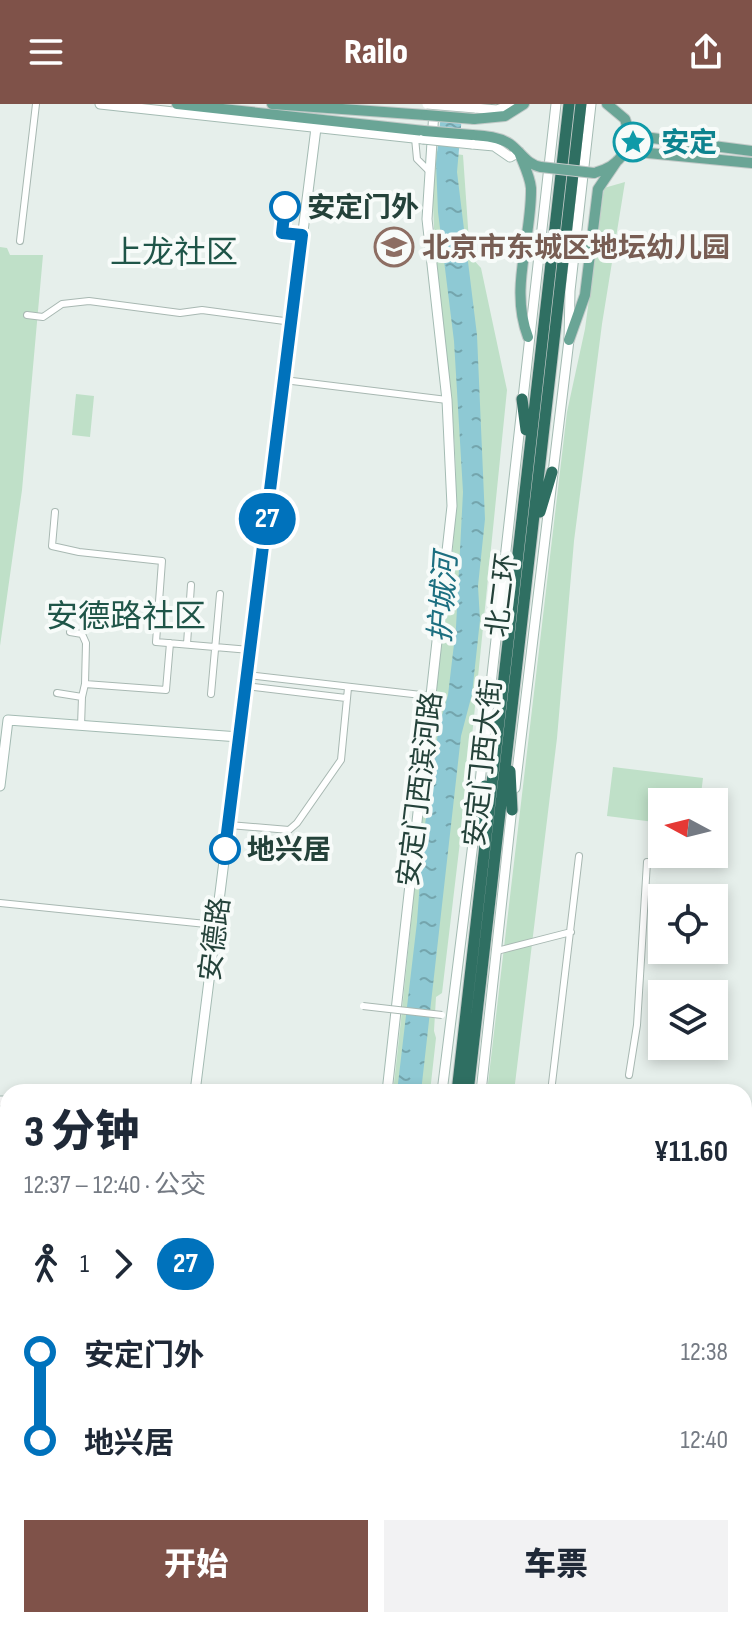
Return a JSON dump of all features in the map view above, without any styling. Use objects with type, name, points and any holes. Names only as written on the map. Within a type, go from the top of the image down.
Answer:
[{"type":"highway","name":"北二环","points":[[469,1084],[485,943],[528,454],[569,104]]},
{"type":"highway","name":"北二环","points":[[458,1084],[531,540],[581,104]]},
{"type":"highway","points":[[522,399],[528,454]]},
{"type":"highway","points":[[531,540],[552,472]]},
{"type":"highway","points":[[474,834],[503,739]]},
{"type":"highway","points":[[503,739],[512,810]]},
{"type":"main road","points":[[177,104],[316,125],[421,136],[503,140],[531,188],[520,290],[521,311],[528,337]]},
{"type":"main road","points":[[272,104],[426,108],[505,116],[524,104]]},
{"type":"main road","points":[[514,155],[541,167],[594,173],[608,168],[627,151],[629,135],[620,108],[607,104]]},
{"type":"main road","points":[[629,135],[752,151]]},
{"type":"main road","points":[[627,151],[752,163]]},
{"type":"main road","points":[[569,340],[585,295],[598,189],[617,161]]},
{"type":"street","points":[[20,241],[36,104]]},
{"type":"street","points":[[100,104],[316,125]]},
{"type":"street","name":"安定门西滨河路","points":[[388,1084],[452,506],[447,400],[427,219],[435,104]]},
{"type":"street","points":[[475,114],[513,104]]},
{"type":"street","name":"安定门西大街","points":[[443,1084],[447,1015],[474,834],[556,104]]},
{"type":"street","name":"安定门西大街","points":[[482,1084],[569,340],[570,291],[591,104]]},
{"type":"street","name":"安德路","points":[[196,1084],[316,125]]},
{"type":"street","points":[[421,136],[417,159],[429,171]]},
{"type":"street","points":[[27,315],[43,317],[62,304],[89,301],[180,313],[202,310],[292,322]]},
{"type":"street","points":[[284,380],[447,400]]},
{"type":"street","points":[[55,512],[52,546],[162,561],[156,642],[250,650]]},
{"type":"street","points":[[187,644],[191,585]]},
{"type":"street","points":[[211,694],[220,594]]},
{"type":"street","points":[[70,632],[82,634],[86,643],[81,726]]},
{"type":"street","points":[[85,684],[166,690],[170,643]]},
{"type":"street","points":[[247,675],[430,696]]},
{"type":"street","points":[[246,686],[346,698]]},
{"type":"street","points":[[229,825],[289,830],[297,823],[341,760],[348,688]]},
{"type":"street","points":[[57,693],[82,697]]},
{"type":"street","points":[[0,786],[8,720],[239,737]]},
{"type":"street","points":[[552,1084],[579,856]]},
{"type":"street","points":[[629,1075],[637,1025],[647,862]]},
{"type":"street","points":[[0,903],[216,925]]},
{"type":"street","points":[[497,951],[571,932]]},
{"type":"street","points":[[363,1006],[447,1015]]},
{"type":"green space","points":[[434,151],[463,155],[470,256],[481,268],[507,390],[469,766],[442,993],[436,997],[436,1038],[431,1084],[394,1084],[455,519],[455,447],[434,236]]},
{"type":"green space","points":[[625,182],[602,324],[574,541],[557,738],[515,1084],[488,1084],[567,412],[585,329],[604,188]]},
{"type":"green space","points":[[0,247],[7,248],[10,255],[43,255],[22,490],[0,646]]},
{"type":"green space","points":[[76,394],[94,396],[90,437],[72,435]]},
{"type":"green space","points":[[613,767],[703,778],[702,788],[648,788],[648,821],[607,816]]},
{"type":"water","points":[[442,104],[463,104],[457,172],[477,335],[485,519],[478,586],[480,620],[472,694],[461,736],[422,1084],[398,1084],[417,922],[423,839],[439,726],[448,695],[456,627],[463,492],[454,341],[438,212],[436,163]]},
{"type":"bus line","name":"27","points":[[225,849],[302,235],[282,233],[285,207]]},
{"type":"place","name":"安定","points":[[633,142]]},
{"type":"place","name":"安定门外","points":[[285,207]]},
{"type":"place","name":"北京市东城区地坛幼儿园","points":[[394,247]]},
{"type":"place","name":"地兴居","points":[[225,849]]},
{"type":"district","name":"上龙社区","points":[[174,252]]},
{"type":"district","name":"安德路社区","points":[[126,616]]},
{"type":"water label","name":"护城河","points":[[443,598]]}]
